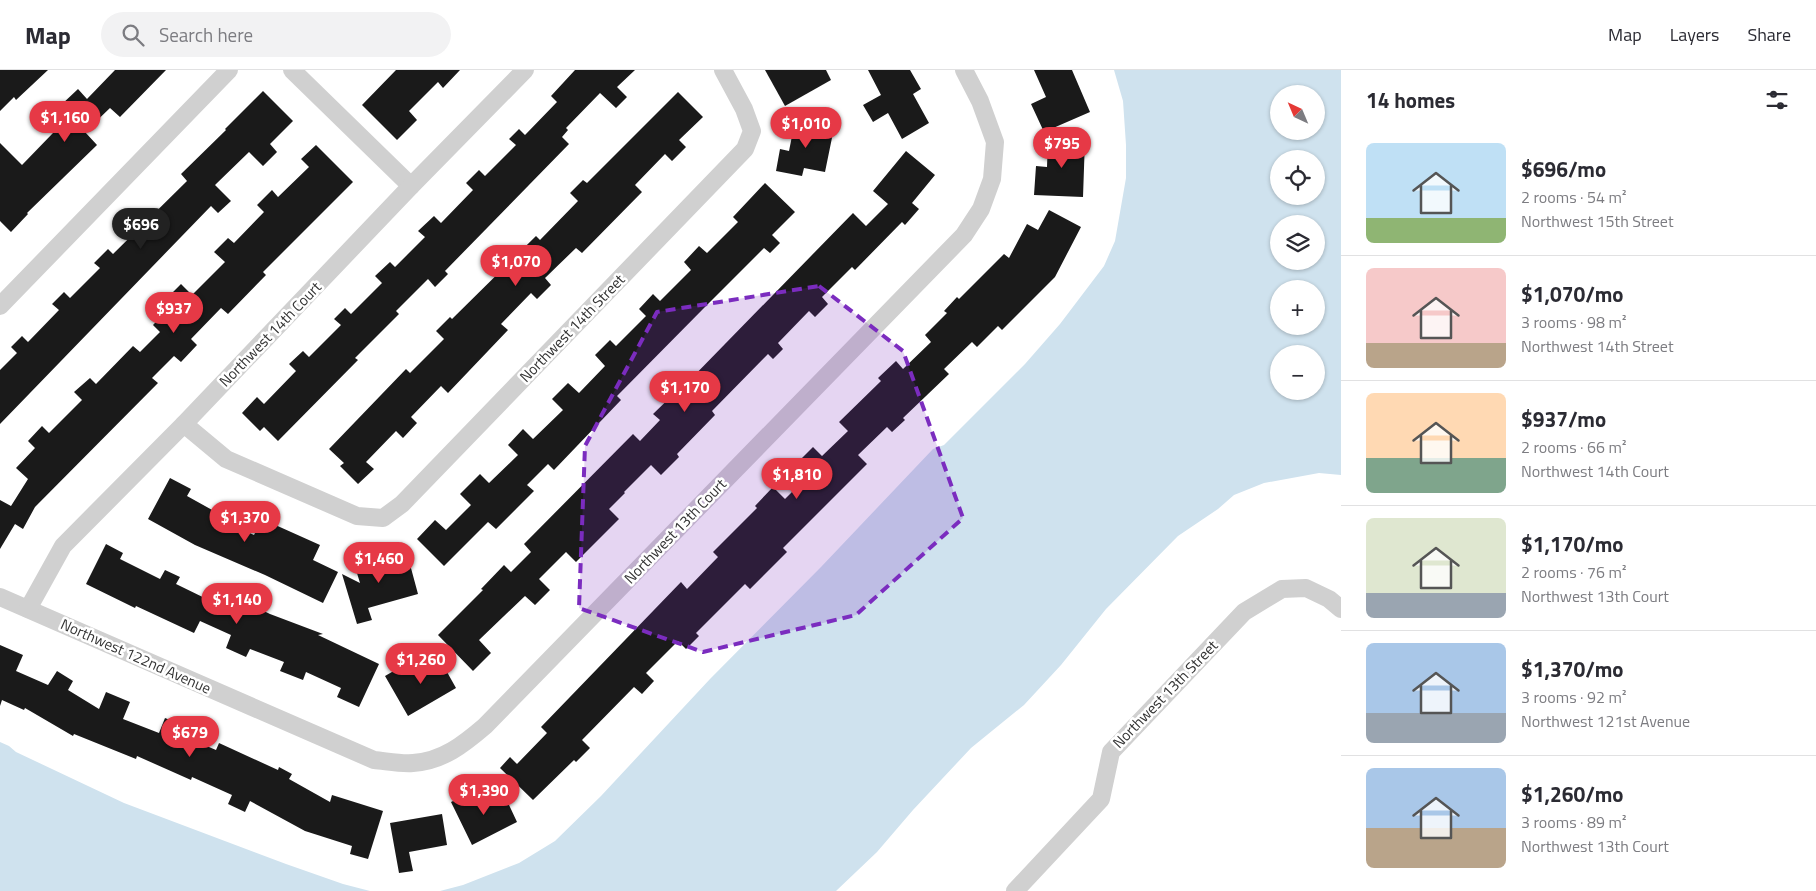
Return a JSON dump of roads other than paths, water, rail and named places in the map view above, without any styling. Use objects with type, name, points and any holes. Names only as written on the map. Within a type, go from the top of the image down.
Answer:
[{"type":"street","points":[[0,306],[229,70]]},
{"type":"street","points":[[292,70],[411,186]]},
{"type":"street","name":"Northwest 14th Court","points":[[28,609],[64,546],[525,70]]},
{"type":"street","name":"Northwest 14th Street","points":[[184,424],[226,459],[357,516],[383,518],[402,504],[745,149],[752,131],[744,109],[723,70]]},
{"type":"street","name":"Northwest 13th Court","points":[[442,757],[463,745],[485,726],[964,235],[981,210],[992,179],[995,142],[980,101],[964,70]]},
{"type":"street","name":"Northwest 13th Street","points":[[1015,891],[1101,799],[1111,752],[1244,612],[1282,589],[1306,588],[1329,599],[1341,609]]},
{"type":"street","name":"Northwest 122nd Avenue","points":[[0,597],[374,760],[413,764],[442,757]]},
{"type":"water","points":[[1114,70],[1341,70],[1341,475],[1319,473],[1264,483],[1234,495],[1218,509],[1178,536],[1106,609],[1061,665],[1024,705],[971,748],[877,852],[836,891],[440,891],[463,885],[519,863],[555,841],[601,796],[710,679],[821,567],[933,449],[944,445],[1025,364],[1060,324],[1104,266],[1115,241],[1126,178],[1123,101]]},
{"type":"water","points":[[0,742],[16,752],[124,803],[286,864],[343,884],[370,891],[0,891]]}]
